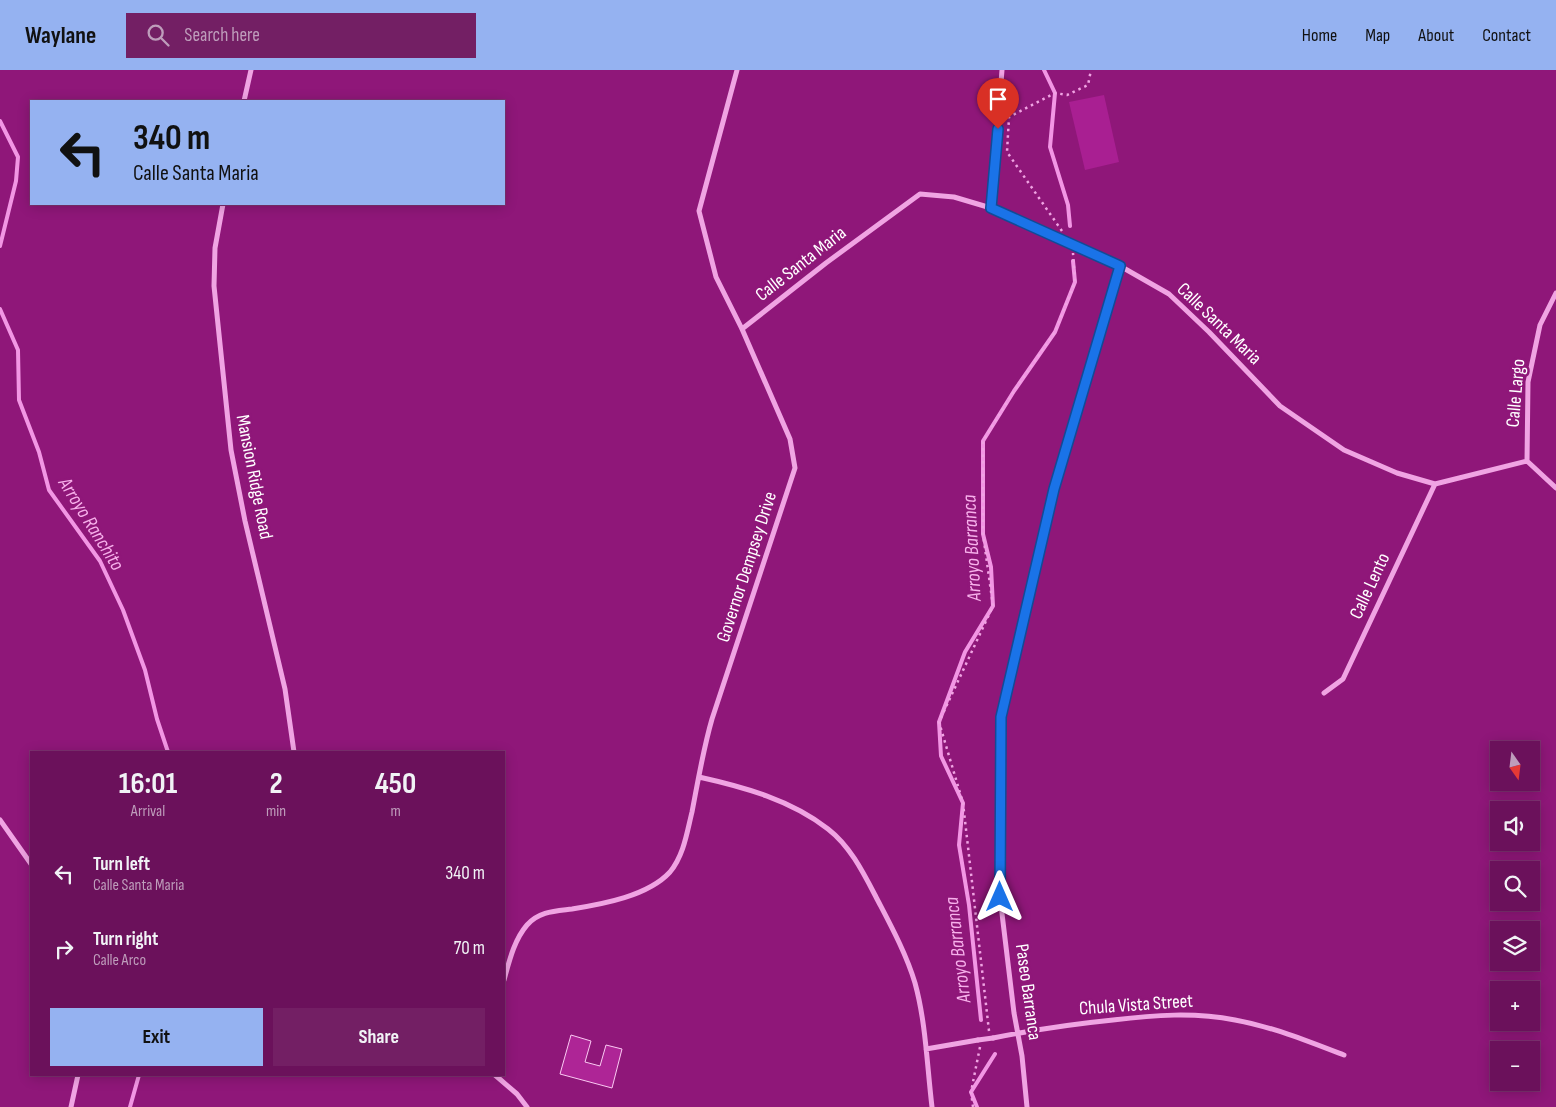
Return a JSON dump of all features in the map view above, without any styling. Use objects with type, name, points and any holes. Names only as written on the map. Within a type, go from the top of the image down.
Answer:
[{"type":"street","points":[[244,100],[250,70]]},
{"type":"street","name":"Governor Dempsey Drive","points":[[505,977],[517,942],[527,924],[536,917],[547,912],[590,905],[626,896],[648,888],[670,872],[682,850],[712,719],[795,468],[790,439],[742,329],[716,277],[699,211],[737,70]]},
{"type":"street","points":[[991,208],[1002,70]]},
{"type":"street","name":"Calle Santa Maria","points":[[742,329],[826,263],[920,194],[954,197],[991,208],[1072,244],[1120,266],[1169,294],[1209,332],[1280,406],[1344,450],[1396,473],[1435,484],[1527,461]]},
{"type":"street","name":"Mansion Ridge Road","points":[[223,205],[215,248],[214,286],[228,429],[239,493],[285,689],[294,751]]},
{"type":"street","name":"Paseo Barranca","points":[[1027,1107],[1000,897],[1001,717],[1054,489],[1120,266]]},
{"type":"street","name":"Calle Largo","points":[[1527,461],[1528,382],[1540,324],[1556,293]]},
{"type":"street","points":[[1527,461],[1556,488]]},
{"type":"street","name":"Calle Lento","points":[[1324,693],[1343,679],[1435,484]]},
{"type":"street","points":[[699,777],[753,791],[784,803],[818,822],[844,844],[866,878],[909,965],[918,995],[932,1107]]},
{"type":"street","points":[[0,820],[30,863]]},
{"type":"street","name":"Chula Vista Street","points":[[926,1049],[1067,1025],[1170,1014],[1221,1018],[1256,1024],[1344,1055]]},
{"type":"street","points":[[70,1107],[78,1076]]},
{"type":"street","points":[[495,1076],[517,1094],[527,1107]]},
{"type":"path","points":[[985,1039],[990,1031],[964,803],[939,722],[993,606],[983,534],[983,441],[1014,391],[1055,332],[1075,282],[1072,244],[1007,152],[1009,117],[1055,93],[1067,94],[1088,85],[1091,70]]},
{"type":"path","points":[[973,1107],[971,1092],[980,1047]]},
{"type":"shaded area","points":[[1104,95],[1119,162],[1085,170],[1069,102]]},
{"type":"building","points":[[571,1035],[591,1041],[585,1062],[600,1066],[606,1045],[622,1049],[612,1088],[560,1074]]},
{"type":"waterway","name":"Arroyo Barranca","points":[[1044,70],[1055,93],[1050,147],[1068,205],[1070,226]]},
{"type":"waterway","name":"Arroyo Ranchito","points":[[0,121],[18,157],[16,181],[0,246]]},
{"type":"waterway","name":"Arroyo Barranca","points":[[981,1020],[969,905],[959,845],[963,803],[941,756],[939,722],[965,652],[993,606],[991,567],[983,534],[983,441],[1014,391],[1055,332],[1075,282],[1073,261]]},
{"type":"waterway","name":"Arroyo Ranchito","points":[[0,309],[18,350],[19,400],[39,452],[49,490],[100,561],[123,610],[145,670],[157,719],[168,751]]},
{"type":"waterway","points":[[977,1107],[971,1092],[995,1054]]},
{"type":"waterway","name":"Arroyo Ranchito","points":[[130,1107],[139,1076]]},
{"type":"route","points":[[998,129],[991,208],[1120,266],[1054,489],[1001,717],[1000,897]]}]
